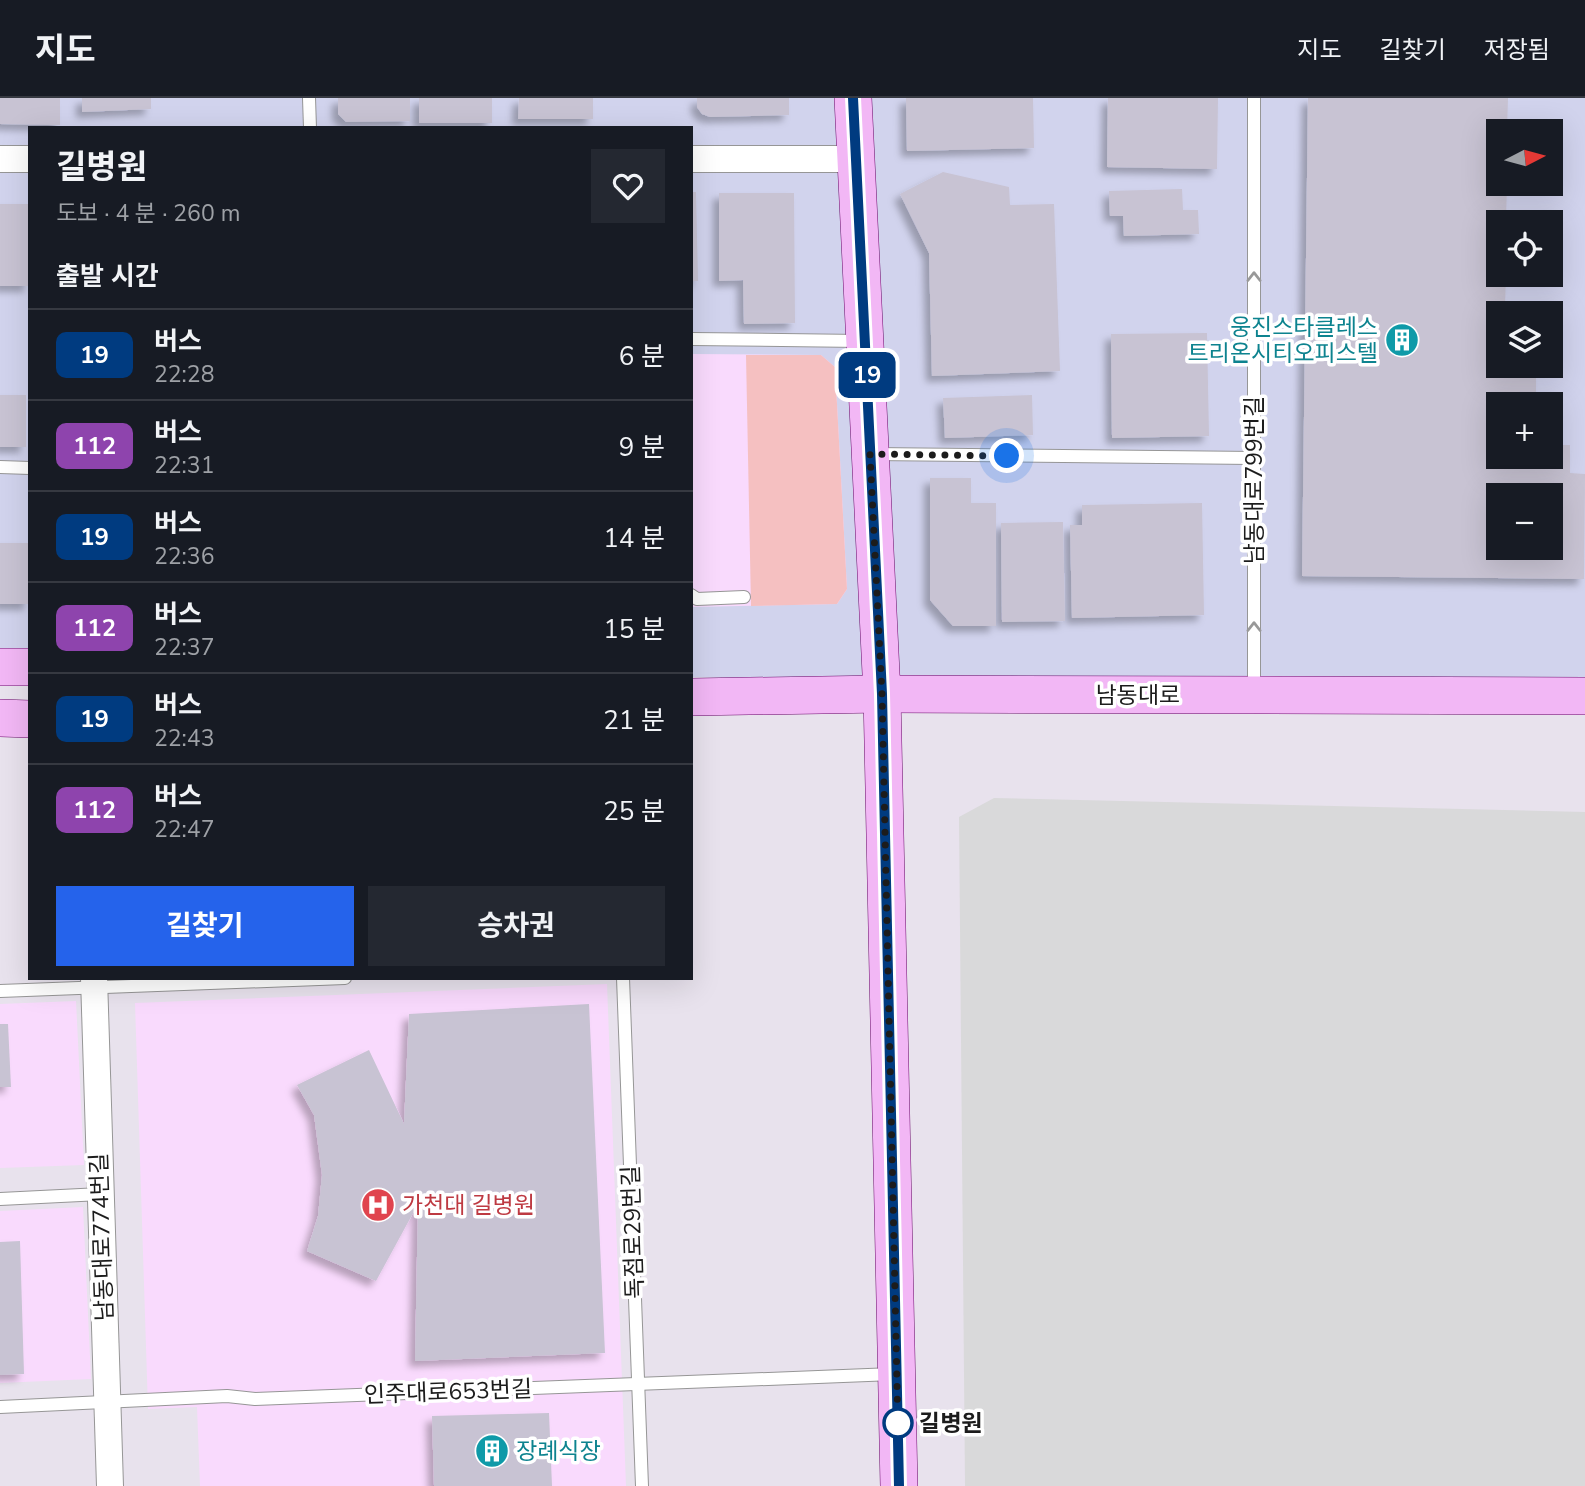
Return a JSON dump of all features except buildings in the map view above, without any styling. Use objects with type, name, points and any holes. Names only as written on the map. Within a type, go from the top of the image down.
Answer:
[{"type":"street","points":[[853,98],[882,694],[899,1486]]},
{"type":"street","points":[[0,159],[28,159]]},
{"type":"street","points":[[693,159],[856,159]]},
{"type":"street","points":[[0,667],[28,667]]},
{"type":"street","name":"남동대로","points":[[693,697],[882,694],[1585,696]]},
{"type":"street","points":[[0,718],[28,719]]},
{"type":"street","name":"남동대로774번길","points":[[94,983],[110,1486]]},
{"type":"lane","points":[[309,98],[310,126]]},
{"type":"lane","name":"남동대로799번길","points":[[1254,98],[1254,695]]},
{"type":"lane","points":[[693,338],[865,341]]},
{"type":"lane","points":[[870,454],[1254,458]]},
{"type":"lane","points":[[0,467],[28,468]]},
{"type":"lane","points":[[693,596],[697,599],[744,597]]},
{"type":"lane","points":[[0,991],[94,983],[245,980]]},
{"type":"lane","name":"독점로29번길","points":[[623,980],[642,1486]]},
{"type":"lane","points":[[0,1199],[101,1194]]},
{"type":"lane","name":"인주대로653번길","points":[[0,1407],[226,1396],[256,1399],[897,1374]]},
{"type":"shaded area","points":[[0,98],[1585,98],[1585,694],[693,677],[693,126],[28,126],[28,664],[0,663]]},
{"type":"shaded area","points":[[693,354],[821,355],[835,367],[847,589],[837,604],[693,607]]},
{"type":"shaded area","points":[[746,355],[821,355],[835,367],[847,589],[837,604],[751,606]]},
{"type":"shaded area","points":[[994,798],[1585,812],[1585,1486],[965,1486],[959,817]]},
{"type":"shaded area","name":"가천대 길병원","points":[[607,984],[626,1486],[200,1486],[197,1407],[148,1409],[135,1003]]},
{"type":"shaded area","points":[[76,1001],[84,1165],[0,1168],[0,1004]]},
{"type":"shaded area","points":[[83,1207],[91,1379],[0,1383],[0,1211]]},
{"type":"bus line","name":"19","points":[[853,98],[882,694],[899,1486]]},
{"type":"place","name":"웅진스타클레스 트리온시티오피스텔","points":[[1402,340]]},
{"type":"place","name":"가천대 길병원","points":[[378,1205]]},
{"type":"place","name":"길병원","points":[[898,1423]]},
{"type":"place","name":"장례식장","points":[[492,1451]]},
{"type":"route","points":[[898,1423],[898,1430],[882,694],[870,454],[1007,456]]}]
